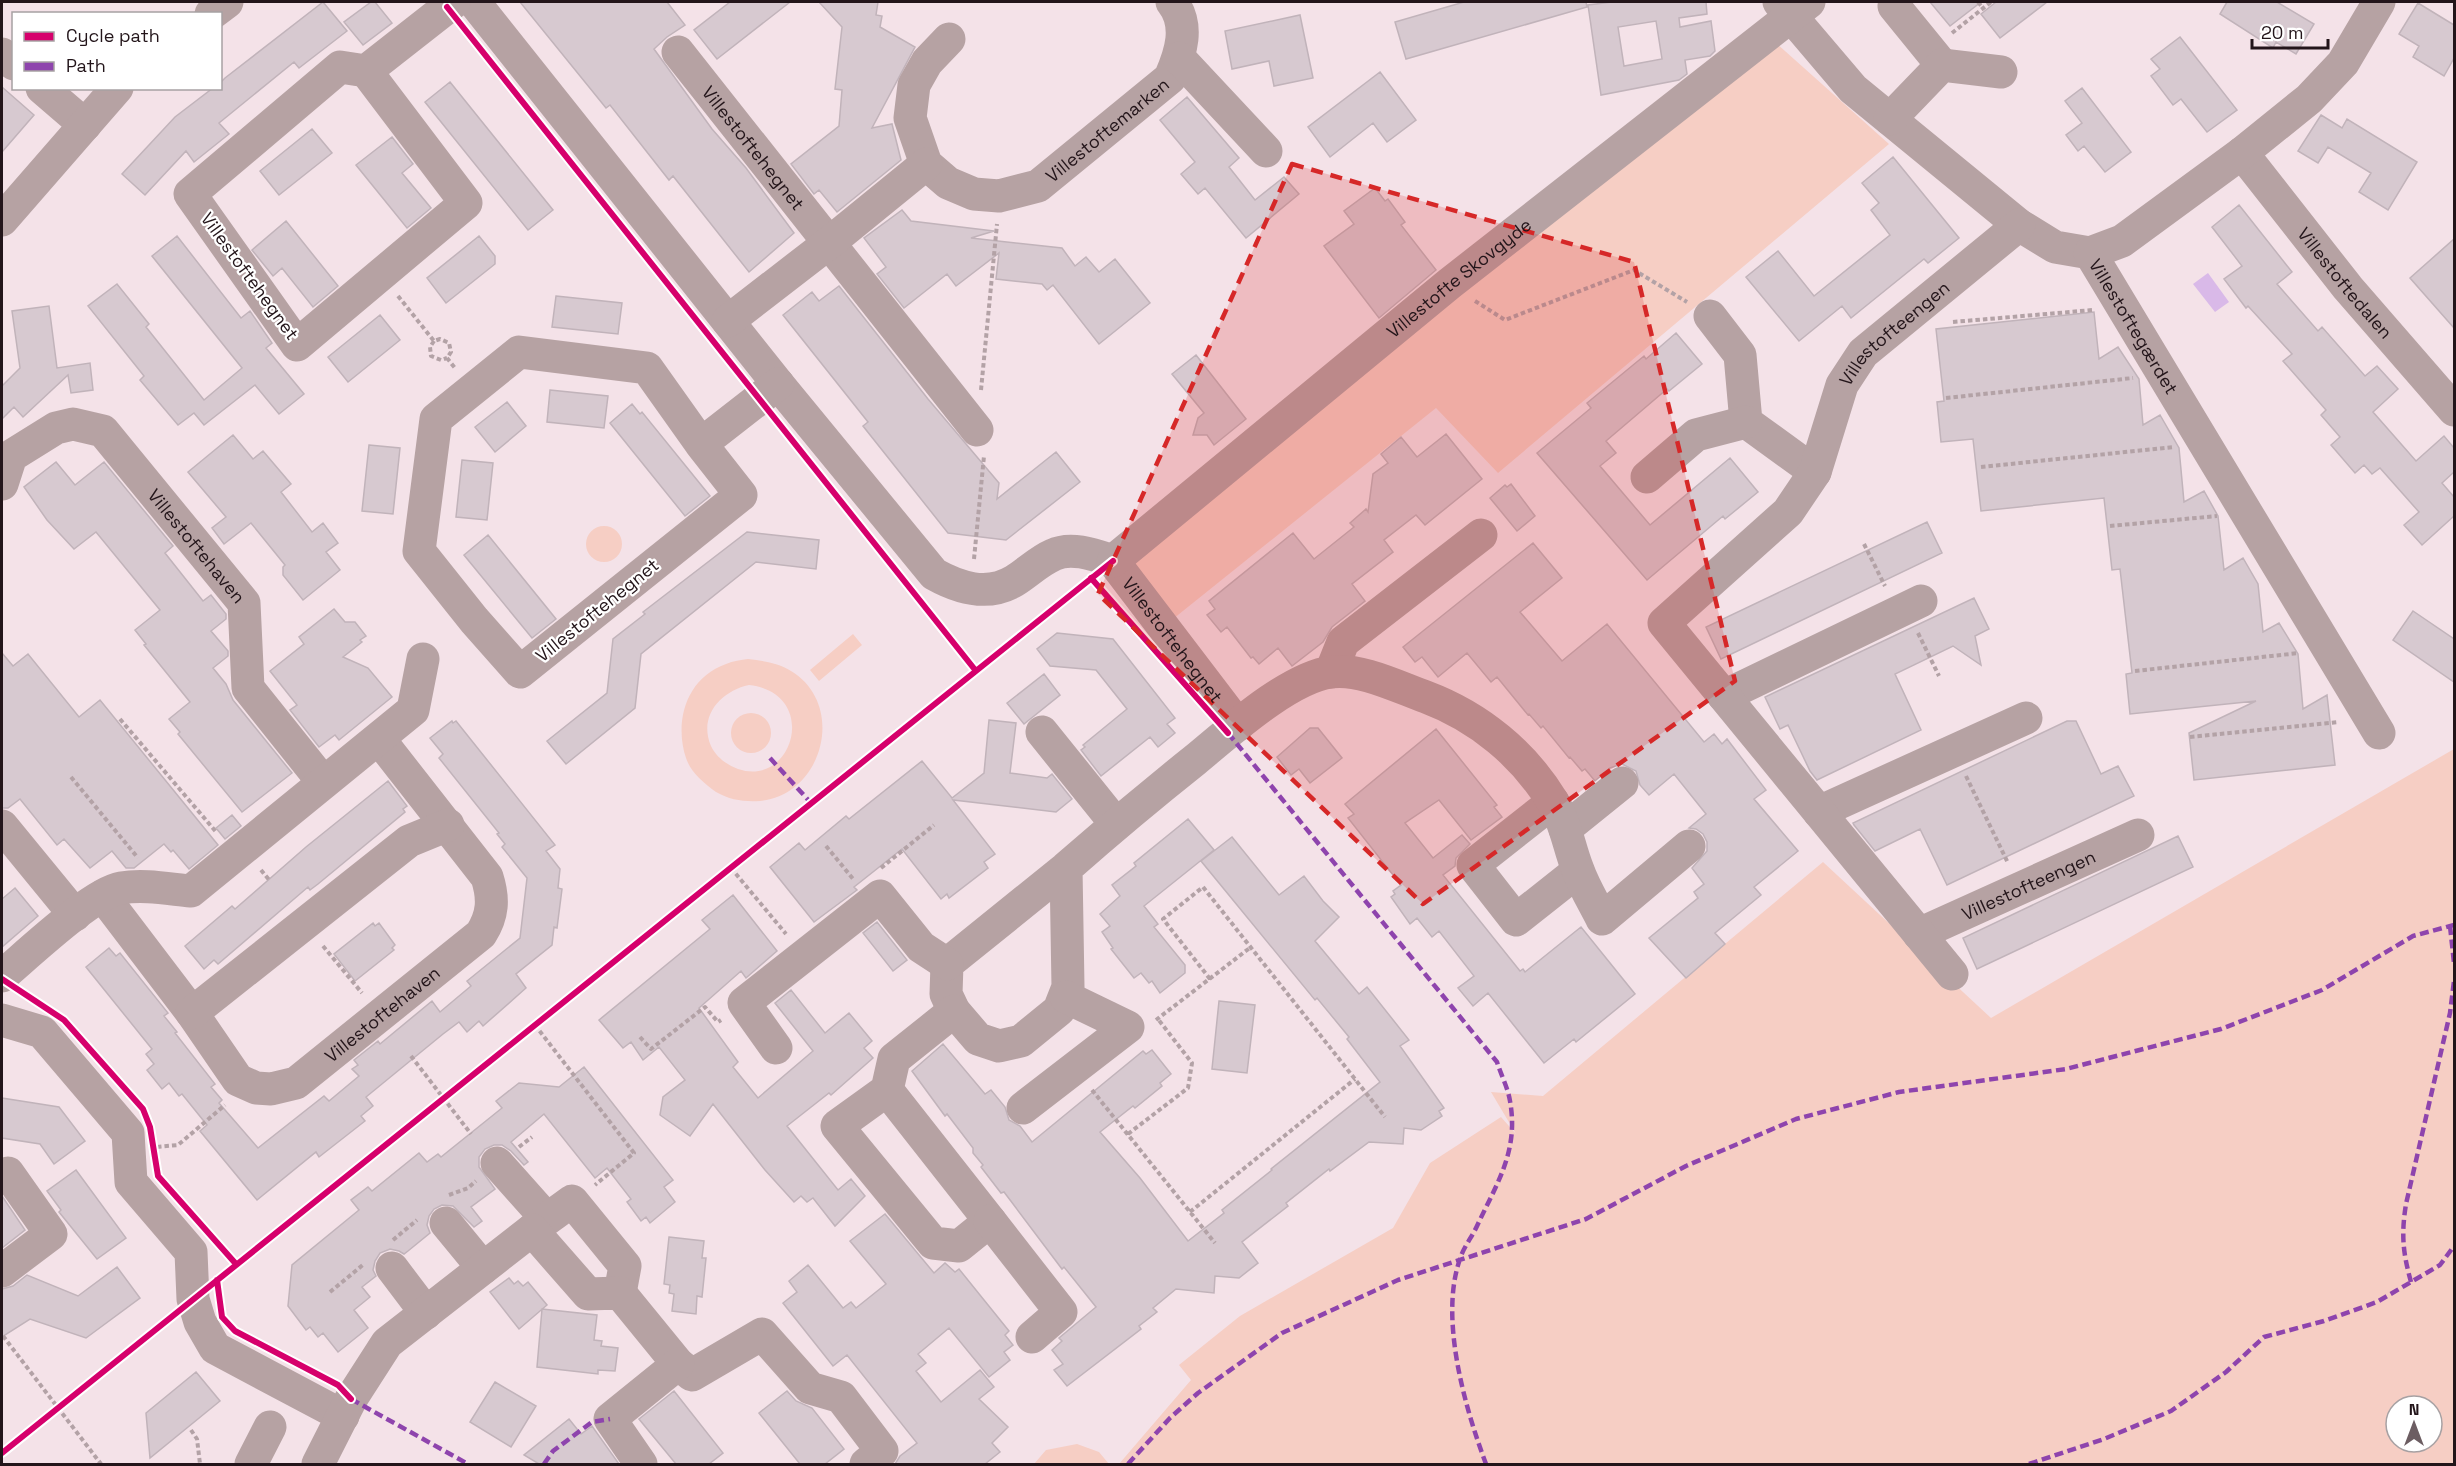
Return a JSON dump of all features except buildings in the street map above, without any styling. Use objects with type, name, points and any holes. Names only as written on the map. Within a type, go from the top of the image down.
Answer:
[{"type":"street","points":[[214,12],[227,2]]},
{"type":"street","points":[[366,71],[454,2]]},
{"type":"street","name":"Villestoftehegnet","points":[[474,2],[778,384],[934,574],[952,584],[970,590],[993,589],[1012,583],[1055,554],[1085,552],[1113,561],[1238,725]]},
{"type":"street","name":"Villestoftemarken","points":[[926,164],[948,183],[974,194],[999,196],[1038,186],[1170,78],[1179,58],[1183,36],[1178,10],[1172,2]]},
{"type":"street","points":[[2090,253],[2122,241],[2242,153],[2309,99],[2343,63],[2379,2]]},
{"type":"street","name":"Villestoftegærdet","points":[[1793,6],[1852,89],[2019,225],[2055,247],[2090,253],[2375,726]]},
{"type":"street","name":"Villestofte Skovgyde","points":[[1113,561],[1449,284],[1793,6]]},
{"type":"street","points":[[1894,6],[1936,58],[2001,72]]},
{"type":"street","points":[[728,321],[926,164],[910,118],[914,85],[927,62],[950,39]]},
{"type":"street","name":"Villestoftehegnet","points":[[678,52],[978,430]]},
{"type":"street","name":"Villestoftemarken","points":[[1179,58],[1266,151]]},
{"type":"street","points":[[1890,119],[1936,58]]},
{"type":"street","name":"Villestoftehegnet","points":[[340,67],[366,71],[466,203],[297,345],[190,194],[340,67]]},
{"type":"street","points":[[44,90],[86,125]]},
{"type":"street","points":[[2,220],[115,90]]},
{"type":"street","name":"Villestoftedalen","points":[[2242,153],[2348,288],[2454,410]]},
{"type":"street","name":"Villestofteengen","points":[[1952,974],[1664,623],[1788,512],[1815,472],[1842,385],[1863,353],[2019,225]]},
{"type":"street","points":[[1710,316],[1740,355],[1746,422],[1815,472]]},
{"type":"street","name":"Villestoftehegnet","points":[[519,352],[647,368],[701,444],[741,495],[520,672],[474,620],[419,551],[436,419],[519,352]]},
{"type":"street","points":[[701,444],[778,384]]},
{"type":"street","points":[[1647,477],[1696,435],[1746,422]]},
{"type":"street","name":"Villestoftehaven","points":[[2,484],[11,456],[56,428],[73,424],[103,431],[244,603],[248,688],[323,782]]},
{"type":"street","points":[[1331,672],[1343,642],[1481,535]]},
{"type":"street","points":[[1724,696],[1908,607]]},
{"type":"street","points":[[2,976],[75,915],[103,896],[120,888],[191,891],[413,710],[423,660]]},
{"type":"street","points":[[946,964],[1238,725],[1297,683],[1331,672],[1370,676],[1449,706],[1488,730],[1518,756],[1559,816],[1578,872],[1602,919],[1689,846]]},
{"type":"street","points":[[1820,812],[2026,718]]},
{"type":"street","points":[[1042,732],[1116,824]]},
{"type":"street","name":"Villestoftehaven","points":[[248,1084],[256,1088],[271,1089],[296,1083],[480,934],[490,919],[493,894],[487,877],[379,739]]},
{"type":"street","points":[[1578,872],[1516,920],[1473,865],[1622,783]]},
{"type":"street","points":[[192,1013],[409,841],[448,825]]},
{"type":"street","points":[[2,826],[75,915]]},
{"type":"street","name":"Villestofteengen","points":[[1919,934],[2138,834]]},
{"type":"street","points":[[946,964],[946,994],[954,1011],[978,1039],[999,1046],[1021,1041],[1059,1010],[1066,997],[1068,987],[1066,868]]},
{"type":"street","points":[[103,896],[192,1013],[238,1080],[248,1084]]},
{"type":"street","points":[[776,1048],[744,1003],[876,899],[921,947],[946,964]]},
{"type":"street","points":[[1066,997],[1143,1023]]},
{"type":"street","points":[[954,1011],[894,1059],[887,1090],[837,1126],[933,1243],[959,1246],[990,1221]]},
{"type":"street","points":[[2,1020],[42,1032],[128,1133],[131,1182],[191,1252],[194,1299],[200,1322],[215,1348],[343,1416]]},
{"type":"street","points":[[1023,1108],[1075,1068],[1143,1023]]},
{"type":"street","points":[[887,1090],[1061,1311],[1032,1337]]},
{"type":"street","points":[[497,1163],[588,1294],[620,1293]]},
{"type":"street","points":[[2,1176],[8,1173],[51,1234],[2,1271]]},
{"type":"street","points":[[318,1464],[343,1416],[387,1343],[539,1224],[572,1201],[625,1266],[620,1293],[678,1364],[692,1375],[762,1334],[810,1388],[841,1397],[882,1451],[866,1464]]},
{"type":"street","points":[[446,1223],[483,1268]]},
{"type":"street","points":[[392,1268],[426,1313]]},
{"type":"street","points":[[641,1464],[610,1419],[678,1364]]},
{"type":"street","points":[[251,1464],[270,1428]]},
{"type":"path","points":[[1978,2],[1983,8]]},
{"type":"path","points":[[1936,58],[1991,2]]},
{"type":"path","points":[[1449,284],[1505,320],[1634,270],[1710,316]]},
{"type":"path","points":[[381,275],[434,341]]},
{"type":"path","points":[[1953,322],[2123,307]]},
{"type":"path","points":[[444,339],[449,343],[451,352],[447,358],[441,360],[431,356],[430,347],[434,341],[444,339]]},
{"type":"path","points":[[447,358],[473,389]]},
{"type":"path","points":[[1946,398],[2163,375]]},
{"type":"path","points":[[1981,467],[2205,444]]},
{"type":"path","points":[[2110,526],[2247,513]]},
{"type":"path","points":[[1864,544],[1908,607],[1939,676]]},
{"type":"path","points":[[2135,670],[2329,650]]},
{"type":"path","points":[[120,719],[235,855]]},
{"type":"path","points":[[2190,737],[2375,726]]},
{"type":"path","points":[[1954,751],[2020,888]]},
{"type":"path","points":[[72,777],[149,872],[153,888]]},
{"type":"path","points":[[826,846],[876,899],[885,893],[873,874],[934,825]]},
{"type":"path","points":[[722,875],[740,860]]},
{"type":"path","points":[[731,868],[804,955]]},
{"type":"path","points":[[1210,979],[1162,919],[1203,887],[1385,1117]]},
{"type":"path","points":[[304,925],[381,1015]]},
{"type":"path","points":[[1128,1134],[1188,1088],[1192,1064],[1143,1023],[1210,979],[1251,948]]},
{"type":"path","points":[[640,1037],[651,1049],[705,1007],[718,1022],[744,1003]]},
{"type":"path","points":[[525,1032],[544,1017]]},
{"type":"path","points":[[535,1025],[634,1153],[574,1203]]},
{"type":"path","points":[[411,1056],[471,1134]]},
{"type":"path","points":[[1075,1068],[1215,1243]]},
{"type":"path","points":[[1190,1212],[1355,1079]]},
{"type":"path","points":[[152,1137],[154,1151],[178,1145],[248,1084]]},
{"type":"path","points":[[433,1107],[452,1092]]},
{"type":"path","points":[[3,1336],[101,1464]]},
{"type":"path","points":[[47,1416],[66,1401]]},
{"type":"path","points":[[191,1430],[197,1438],[200,1464]]},
{"type":"highlighted area","points":[[1292,164],[1634,262],[1735,681],[1423,904],[1098,594]]},
{"type":"shaded area","points":[[1776,43],[1889,144],[1498,473],[1436,408],[1173,619],[1125,560]]},
{"type":"shaded area","points":[[2208,273],[2229,302],[2215,312],[2193,284]]},
{"type":"shaded area","points":[[604,526],[617,531],[622,544],[617,557],[604,562],[591,557],[586,544],[591,531]]},
{"type":"shaded area","points":[[853,634],[862,645],[819,681],[810,670]]},
{"type":"shaded area","points":[[748,659],[781,666],[791,671],[808,686],[819,705],[822,725],[820,746],[812,766],[799,783],[782,795],[760,801],[737,800],[716,792],[691,768],[683,744],[683,716],[686,703],[693,690],[712,671],[729,663]],"holes":[[[749,685],[771,692],[785,704],[791,720],[791,737],[785,753],[773,765],[757,771],[738,769],[722,760],[711,746],[708,735],[710,715],[715,706],[729,693]]]},
{"type":"shaded area","points":[[751,713],[765,719],[771,733],[765,747],[751,753],[737,747],[731,733],[737,719]]},
{"type":"shaded area","points":[[2454,749],[2454,1464],[1119,1464],[1191,1380],[1179,1365],[1240,1316],[1393,1228],[1430,1163],[1501,1117],[1516,1134],[1491,1092],[1543,1096],[1823,862],[1991,1018]]},
{"type":"shaded area","points":[[1077,1444],[1099,1452],[1109,1464],[1034,1464],[1046,1450]]},
{"type":"marked path","points":[[1228,733],[1497,1062],[1506,1086],[1512,1119],[1509,1151],[1499,1181],[1461,1255],[1454,1282],[1452,1308],[1457,1363],[1470,1417],[1486,1464]]},
{"type":"marked path","points":[[770,758],[811,803]]},
{"type":"marked path","points":[[1128,1464],[1170,1418],[1198,1393],[1282,1333],[1398,1280],[1586,1219],[1686,1166],[1796,1119],[1899,1092],[2066,1069],[2221,1029],[2322,990],[2413,936],[2454,925]]},
{"type":"marked path","points":[[2450,926],[2454,963]]},
{"type":"marked path","points":[[2411,1282],[2404,1244],[2406,1204],[2450,1013],[2454,981]]},
{"type":"marked path","points":[[2029,1464],[2104,1439],[2171,1411],[2226,1372],[2264,1337],[2324,1321],[2377,1302],[2440,1265],[2454,1246]]},
{"type":"marked path","points":[[351,1399],[468,1464]]},
{"type":"marked path","points":[[544,1464],[553,1451],[592,1422],[610,1419]]},
{"type":"cycle path","points":[[447,7],[976,671]]},
{"type":"cycle path","points":[[2,1453],[1113,561]]},
{"type":"cycle path","points":[[1091,578],[1228,733]]},
{"type":"cycle path","points":[[2,979],[64,1020],[143,1109],[150,1127],[158,1176],[236,1264]]},
{"type":"cycle path","points":[[217,1280],[222,1317],[235,1331],[338,1385],[351,1399]]}]
